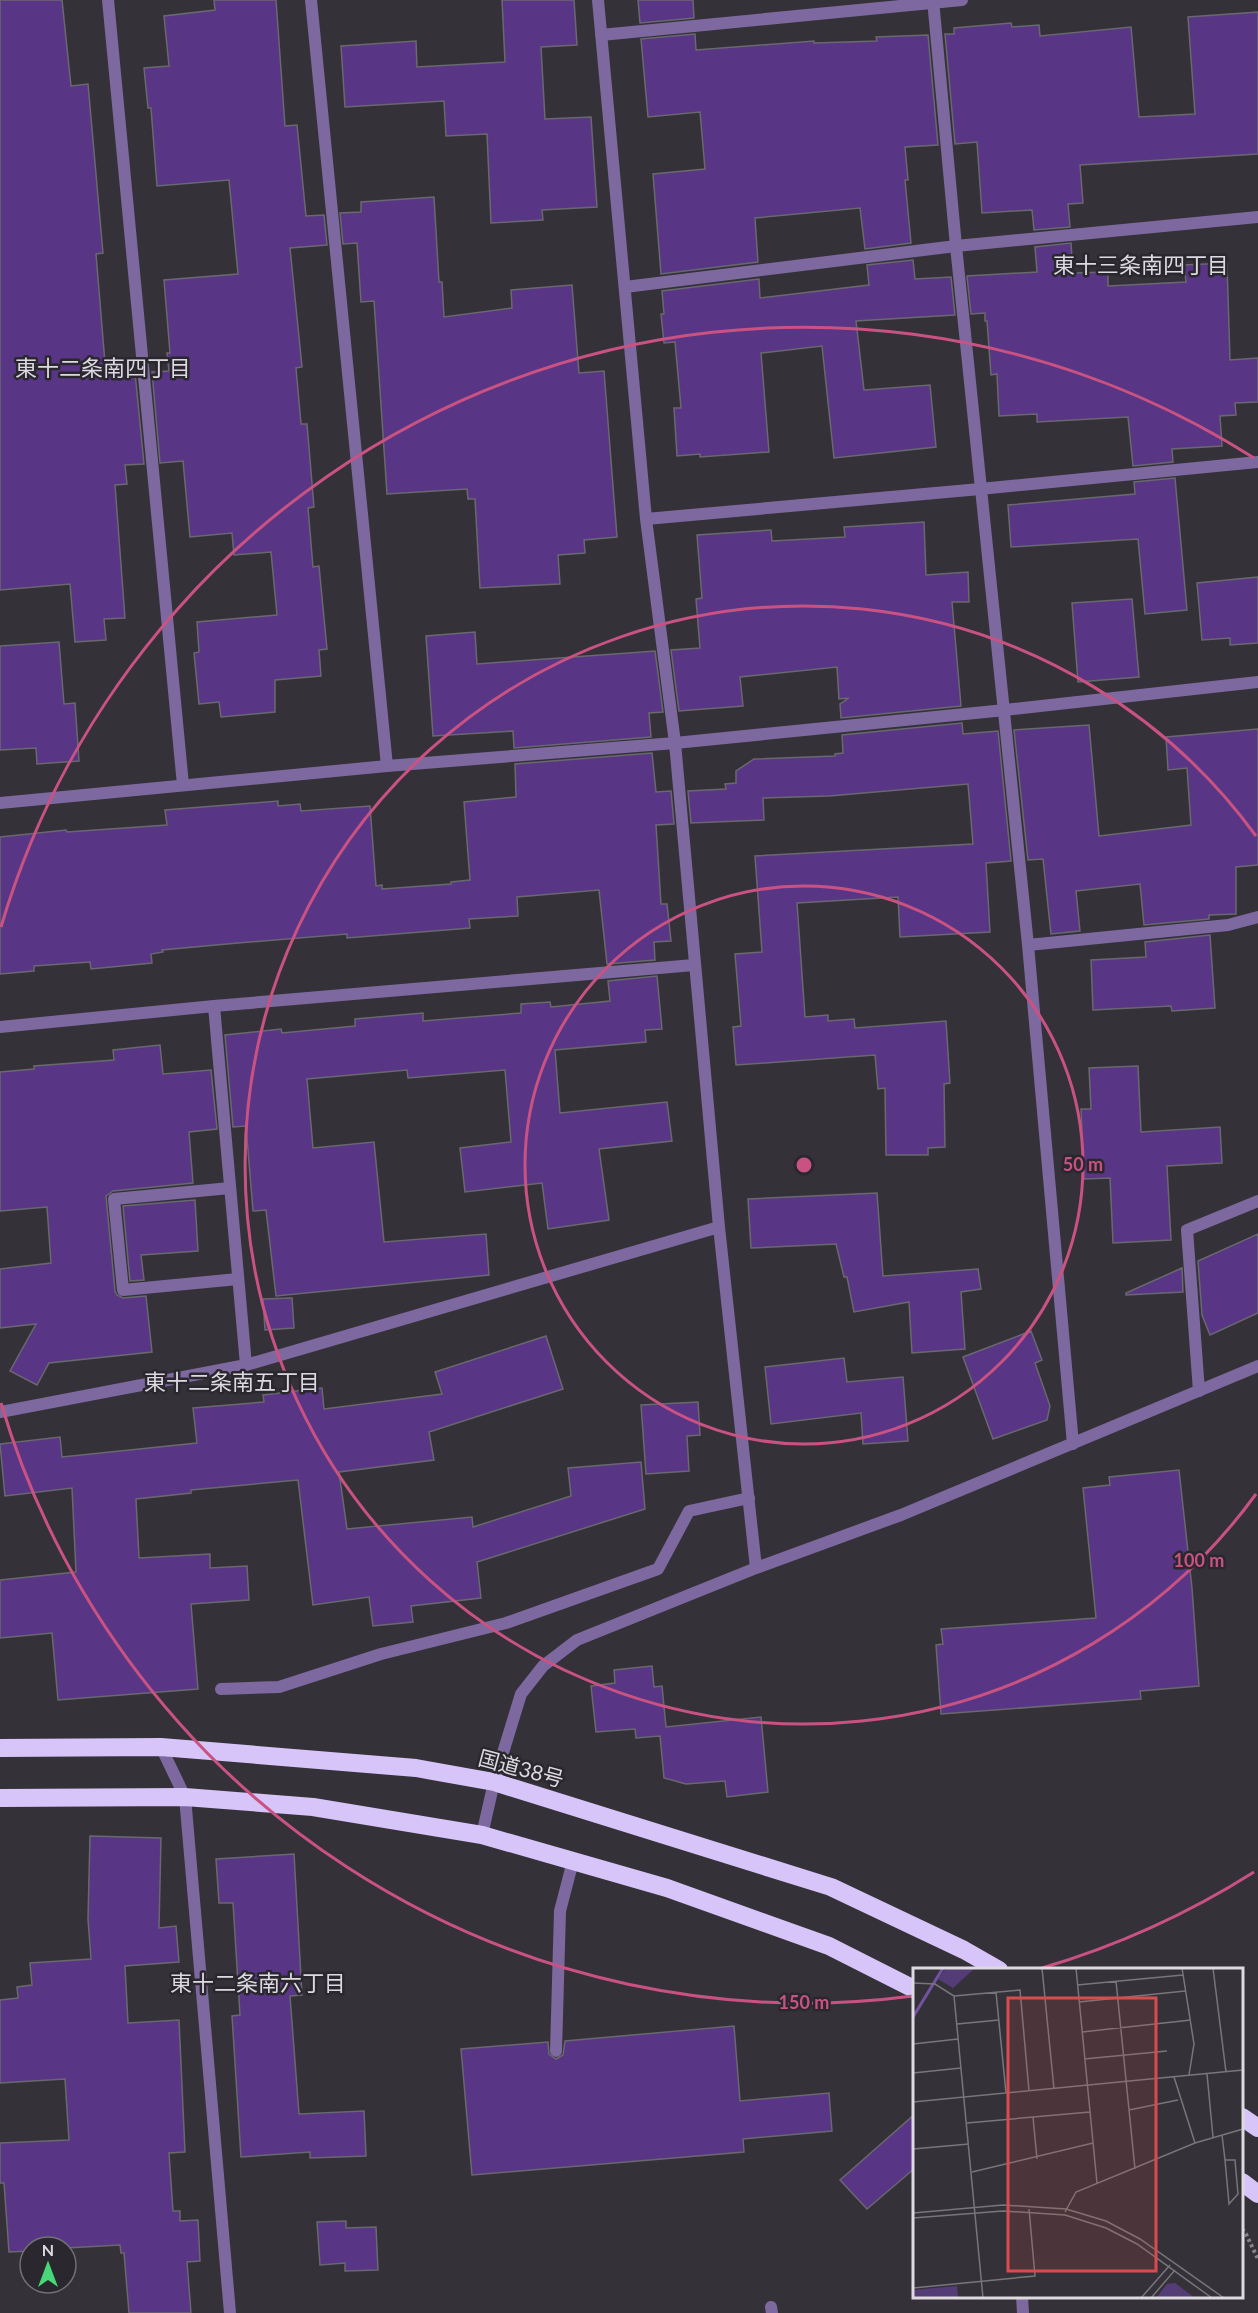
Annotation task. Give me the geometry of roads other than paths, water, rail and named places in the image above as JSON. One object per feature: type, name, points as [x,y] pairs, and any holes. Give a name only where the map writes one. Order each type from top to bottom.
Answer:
[{"type":"highway","name":"国道38号","points":[[0,1748],[161,1746],[416,1768],[494,1782],[831,1887],[964,1950],[996,1968]]},
{"type":"highway","points":[[0,1798],[185,1797],[313,1807],[482,1835],[667,1888],[829,1946],[913,1988]]},
{"type":"highway","points":[[1243,2118],[1258,2128]]},
{"type":"highway","points":[[1243,2183],[1258,2194]]},
{"type":"street","points":[[108,0],[183,785]]},
{"type":"street","points":[[311,0],[387,766]]},
{"type":"street","points":[[598,0],[645,519],[675,743],[719,1227],[756,1568]]},
{"type":"street","points":[[601,35],[962,0]]},
{"type":"street","points":[[933,2],[980,489],[1028,945],[1073,1444]]},
{"type":"street","points":[[625,286],[956,246],[1258,217]]},
{"type":"street","points":[[645,519],[1258,462]]},
{"type":"street","points":[[0,803],[387,766],[675,743],[1258,682]]},
{"type":"street","points":[[1028,945],[1228,925],[1258,917]]},
{"type":"street","points":[[0,1027],[214,1006],[694,965]]},
{"type":"street","points":[[214,1006],[246,1365]]},
{"type":"street","points":[[230,1188],[114,1199],[123,1290],[238,1279]]},
{"type":"street","points":[[1199,1391],[1187,1230],[1258,1201]]},
{"type":"street","points":[[0,1412],[246,1365],[719,1227]]},
{"type":"street","points":[[482,1835],[494,1782],[522,1694],[543,1666],[577,1640],[756,1568],[901,1515],[1258,1366]]},
{"type":"street","points":[[222,1689],[279,1687],[381,1654],[506,1623],[658,1569],[689,1511],[748,1498]]},
{"type":"street","points":[[161,1746],[185,1797],[230,2313]]},
{"type":"street","points":[[556,2051],[560,1911],[573,1861]]},
{"type":"street","points":[[1022,2298],[1023,2313]]},
{"type":"district","name":"東十三条南四丁目","points":[[1141,265]]},
{"type":"district","name":"東十二条南四丁目","points":[[103,368]]},
{"type":"district","name":"東十二条南五丁目","points":[[232,1382]]},
{"type":"district","name":"東十二条南六丁目","points":[[258,1983]]}]
